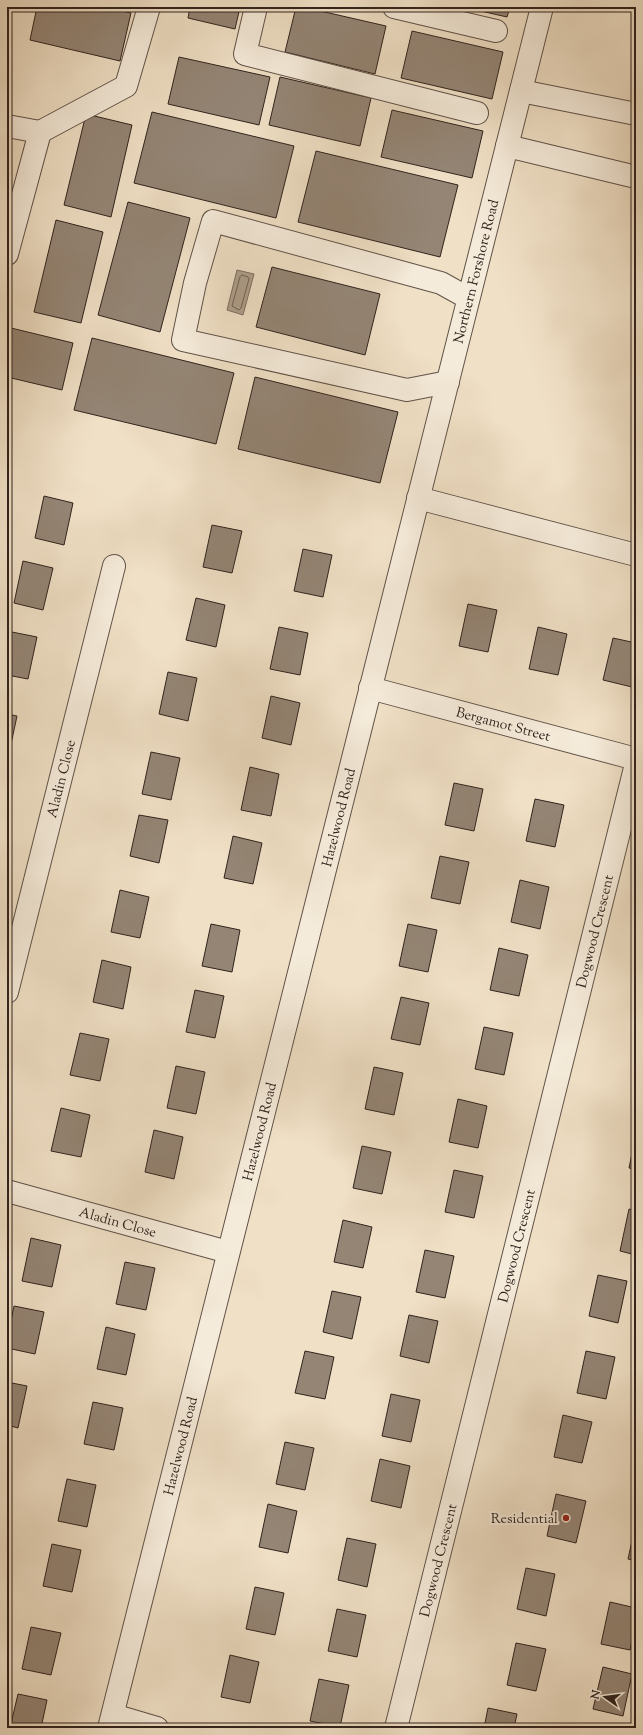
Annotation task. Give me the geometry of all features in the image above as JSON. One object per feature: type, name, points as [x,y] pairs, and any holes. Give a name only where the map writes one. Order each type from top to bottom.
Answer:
[{"type":"street","points":[[7,126],[40,132],[126,86],[149,7]]},
{"type":"street","points":[[256,7],[245,54],[477,113]]},
{"type":"street","points":[[394,7],[496,31]]},
{"type":"street","name":"Northern Forshore Road","points":[[408,536],[542,7]]},
{"type":"street","points":[[521,91],[636,114]]},
{"type":"street","points":[[7,254],[40,132]]},
{"type":"street","points":[[507,146],[636,177]]},
{"type":"street","points":[[448,382],[407,390],[183,340],[195,283],[213,221],[441,283],[468,298]]},
{"type":"street","points":[[418,498],[636,555]]},
{"type":"street","name":"Hazelwood Road","points":[[111,1722],[408,536]]},
{"type":"street","name":"Aladin Close","points":[[7,992],[114,566]]},
{"type":"street","name":"Bergamot Street","points":[[370,688],[636,759]]},
{"type":"street","name":"Dogwood Crescent","points":[[396,1728],[636,764]]},
{"type":"street","name":"Aladin Close","points":[[7,1191],[228,1252]]},
{"type":"street","points":[[111,1722],[157,1728]]},
{"type":"water","points":[[237,270],[254,274],[243,315],[227,310]]},
{"type":"building","points":[[37,7],[105,7],[131,13],[120,61],[30,40]]},
{"type":"building","points":[[190,7],[240,7],[235,29],[188,18]]},
{"type":"building","points":[[296,7],[303,7],[386,26],[375,74],[285,52]]},
{"type":"building","points":[[463,7],[510,7],[507,17]]},
{"type":"building","points":[[412,31],[503,52],[492,99],[401,78]]},
{"type":"building","points":[[179,57],[270,77],[259,125],[168,104]]},
{"type":"building","points":[[280,77],[371,98],[360,146],[269,125]]},
{"type":"building","points":[[392,110],[483,131],[472,178],[381,157]]},
{"type":"building","points":[[152,112],[294,146],[276,218],[134,183]]},
{"type":"building","points":[[86,114],[132,125],[111,217],[64,205]]},
{"type":"building","points":[[316,151],[458,185],[440,257],[298,222]]},
{"type":"building","points":[[128,202],[190,218],[160,332],[98,315]]},
{"type":"building","points":[[56,220],[103,232],[81,323],[34,312]]},
{"type":"building","points":[[272,267],[380,294],[365,355],[256,327]]},
{"type":"building","points":[[7,327],[73,343],[62,390],[7,377]]},
{"type":"building","points":[[92,338],[234,373],[216,444],[74,410]]},
{"type":"building","points":[[255,377],[398,412],[380,483],[238,449]]},
{"type":"building","points":[[44,496],[73,503],[64,545],[35,538]]},
{"type":"building","points":[[212,525],[242,531],[232,573],[203,567]]},
{"type":"building","points":[[303,549],[332,555],[323,597],[294,591]]},
{"type":"building","points":[[23,561],[53,568],[43,610],[14,603]]},
{"type":"building","points":[[196,598],[225,605],[216,647],[186,640]]},
{"type":"building","points":[[468,604],[497,610],[488,652],[459,646]]},
{"type":"building","points":[[279,627],[308,633],[300,675],[270,669]]},
{"type":"building","points":[[538,627],[567,634],[558,675],[529,669]]},
{"type":"building","points":[[7,631],[37,637],[28,679],[7,675]]},
{"type":"building","points":[[613,638],[636,643],[636,670],[632,687],[603,680]]},
{"type":"building","points":[[168,672],[197,678],[188,721],[159,714]]},
{"type":"building","points":[[271,696],[300,703],[291,745],[262,738]]},
{"type":"building","points":[[7,714],[17,716],[8,758],[7,758]]},
{"type":"building","points":[[151,752],[180,758],[171,800],[142,794]]},
{"type":"building","points":[[250,767],[279,774],[271,816],[241,810]]},
{"type":"building","points":[[454,783],[483,789],[474,831],[445,825]]},
{"type":"building","points":[[535,799],[564,805],[555,847],[526,841]]},
{"type":"building","points":[[139,815],[168,820],[159,863],[130,856]]},
{"type":"building","points":[[233,836],[262,843],[253,884],[224,878]]},
{"type":"building","points":[[440,856],[469,862],[460,904],[431,898]]},
{"type":"building","points":[[520,880],[549,887],[540,929],[511,922]]},
{"type":"building","points":[[120,890],[149,897],[140,938],[111,932]]},
{"type":"building","points":[[211,924],[240,930],[232,972],[202,966]]},
{"type":"building","points":[[408,924],[437,930],[428,972],[399,966]]},
{"type":"building","points":[[499,948],[528,955],[519,996],[490,990]]},
{"type":"building","points":[[102,960],[131,967],[123,1009],[93,1002]]},
{"type":"building","points":[[195,990],[224,996],[215,1038],[186,1032]]},
{"type":"building","points":[[401,997],[429,1003],[420,1045],[391,1039]]},
{"type":"building","points":[[484,1027],[513,1033],[504,1075],[475,1069]]},
{"type":"building","points":[[80,1033],[109,1039],[100,1081],[70,1075]]},
{"type":"building","points":[[176,1066],[205,1072],[196,1114],[167,1108]]},
{"type":"building","points":[[374,1067],[403,1073],[394,1115],[365,1109]]},
{"type":"building","points":[[458,1099],[487,1106],[478,1148],[449,1142]]},
{"type":"building","points":[[61,1108],[90,1115],[81,1157],[51,1151]]},
{"type":"building","points":[[154,1130],[183,1137],[174,1179],[145,1172]]},
{"type":"building","points":[[636,1134],[636,1169],[629,1168]]},
{"type":"building","points":[[362,1146],[391,1152],[382,1194],[353,1188]]},
{"type":"building","points":[[454,1170],[483,1176],[474,1218],[445,1212]]},
{"type":"building","points":[[629,1209],[636,1211],[636,1255],[620,1251]]},
{"type":"building","points":[[343,1220],[372,1227],[363,1268],[334,1262]]},
{"type":"building","points":[[31,1238],[61,1245],[52,1287],[22,1281]]},
{"type":"building","points":[[425,1250],[454,1256],[445,1298],[416,1292]]},
{"type":"building","points":[[125,1262],[155,1268],[146,1310],[116,1304]]},
{"type":"building","points":[[598,1275],[627,1281],[618,1323],[589,1316]]},
{"type":"building","points":[[332,1291],[361,1297],[352,1339],[323,1332]]},
{"type":"building","points":[[14,1306],[44,1312],[35,1354],[7,1348],[7,1340]]},
{"type":"building","points":[[409,1315],[438,1321],[429,1363],[400,1356]]},
{"type":"building","points":[[106,1327],[135,1334],[126,1375],[97,1369]]},
{"type":"building","points":[[305,1351],[334,1357],[325,1399],[295,1393]]},
{"type":"building","points":[[586,1351],[615,1357],[606,1399],[577,1393]]},
{"type":"building","points":[[7,1382],[27,1386],[18,1428],[7,1425]]},
{"type":"building","points":[[391,1394],[420,1400],[411,1442],[382,1436]]},
{"type":"building","points":[[93,1402],[123,1408],[114,1450],[84,1444]]},
{"type":"building","points":[[563,1415],[592,1422],[582,1463],[554,1457]]},
{"type":"building","points":[[285,1442],[314,1448],[305,1490],[276,1484]]},
{"type":"building","points":[[380,1459],[410,1466],[401,1508],[371,1501]]},
{"type":"building","points":[[67,1479],[96,1485],[87,1527],[58,1521]]},
{"type":"building","name":"Residential","points":[[556,1494],[586,1501],[576,1543],[547,1536]]},
{"type":"building","points":[[268,1504],[297,1511],[288,1553],[259,1547]]},
{"type":"building","points":[[636,1522],[636,1561],[628,1559]]},
{"type":"building","points":[[347,1538],[376,1544],[367,1587],[338,1580]]},
{"type":"building","points":[[52,1544],[81,1550],[72,1592],[43,1586]]},
{"type":"building","name":"Residential","points":[[526,1568],[555,1574],[546,1616],[517,1609]]},
{"type":"building","points":[[255,1587],[284,1593],[275,1635],[246,1629]]},
{"type":"building","points":[[610,1602],[636,1608],[636,1621],[630,1650],[601,1644]]},
{"type":"building","points":[[337,1609],[366,1615],[357,1657],[328,1651]]},
{"type":"building","points":[[31,1627],[61,1633],[51,1675],[22,1669]]},
{"type":"building","points":[[516,1643],[546,1649],[536,1691],[507,1685]]},
{"type":"building","points":[[230,1655],[259,1662],[250,1703],[221,1697]]},
{"type":"building","points":[[603,1667],[632,1674],[623,1716],[593,1709]]},
{"type":"building","points":[[319,1679],[349,1685],[340,1727],[310,1721]]},
{"type":"building","points":[[18,1694],[47,1700],[41,1728],[10,1728]]},
{"type":"building","points":[[488,1708],[517,1714],[514,1728],[484,1728]]},
{"type":"place","name":"Residential","points":[[566,1518]]}]
